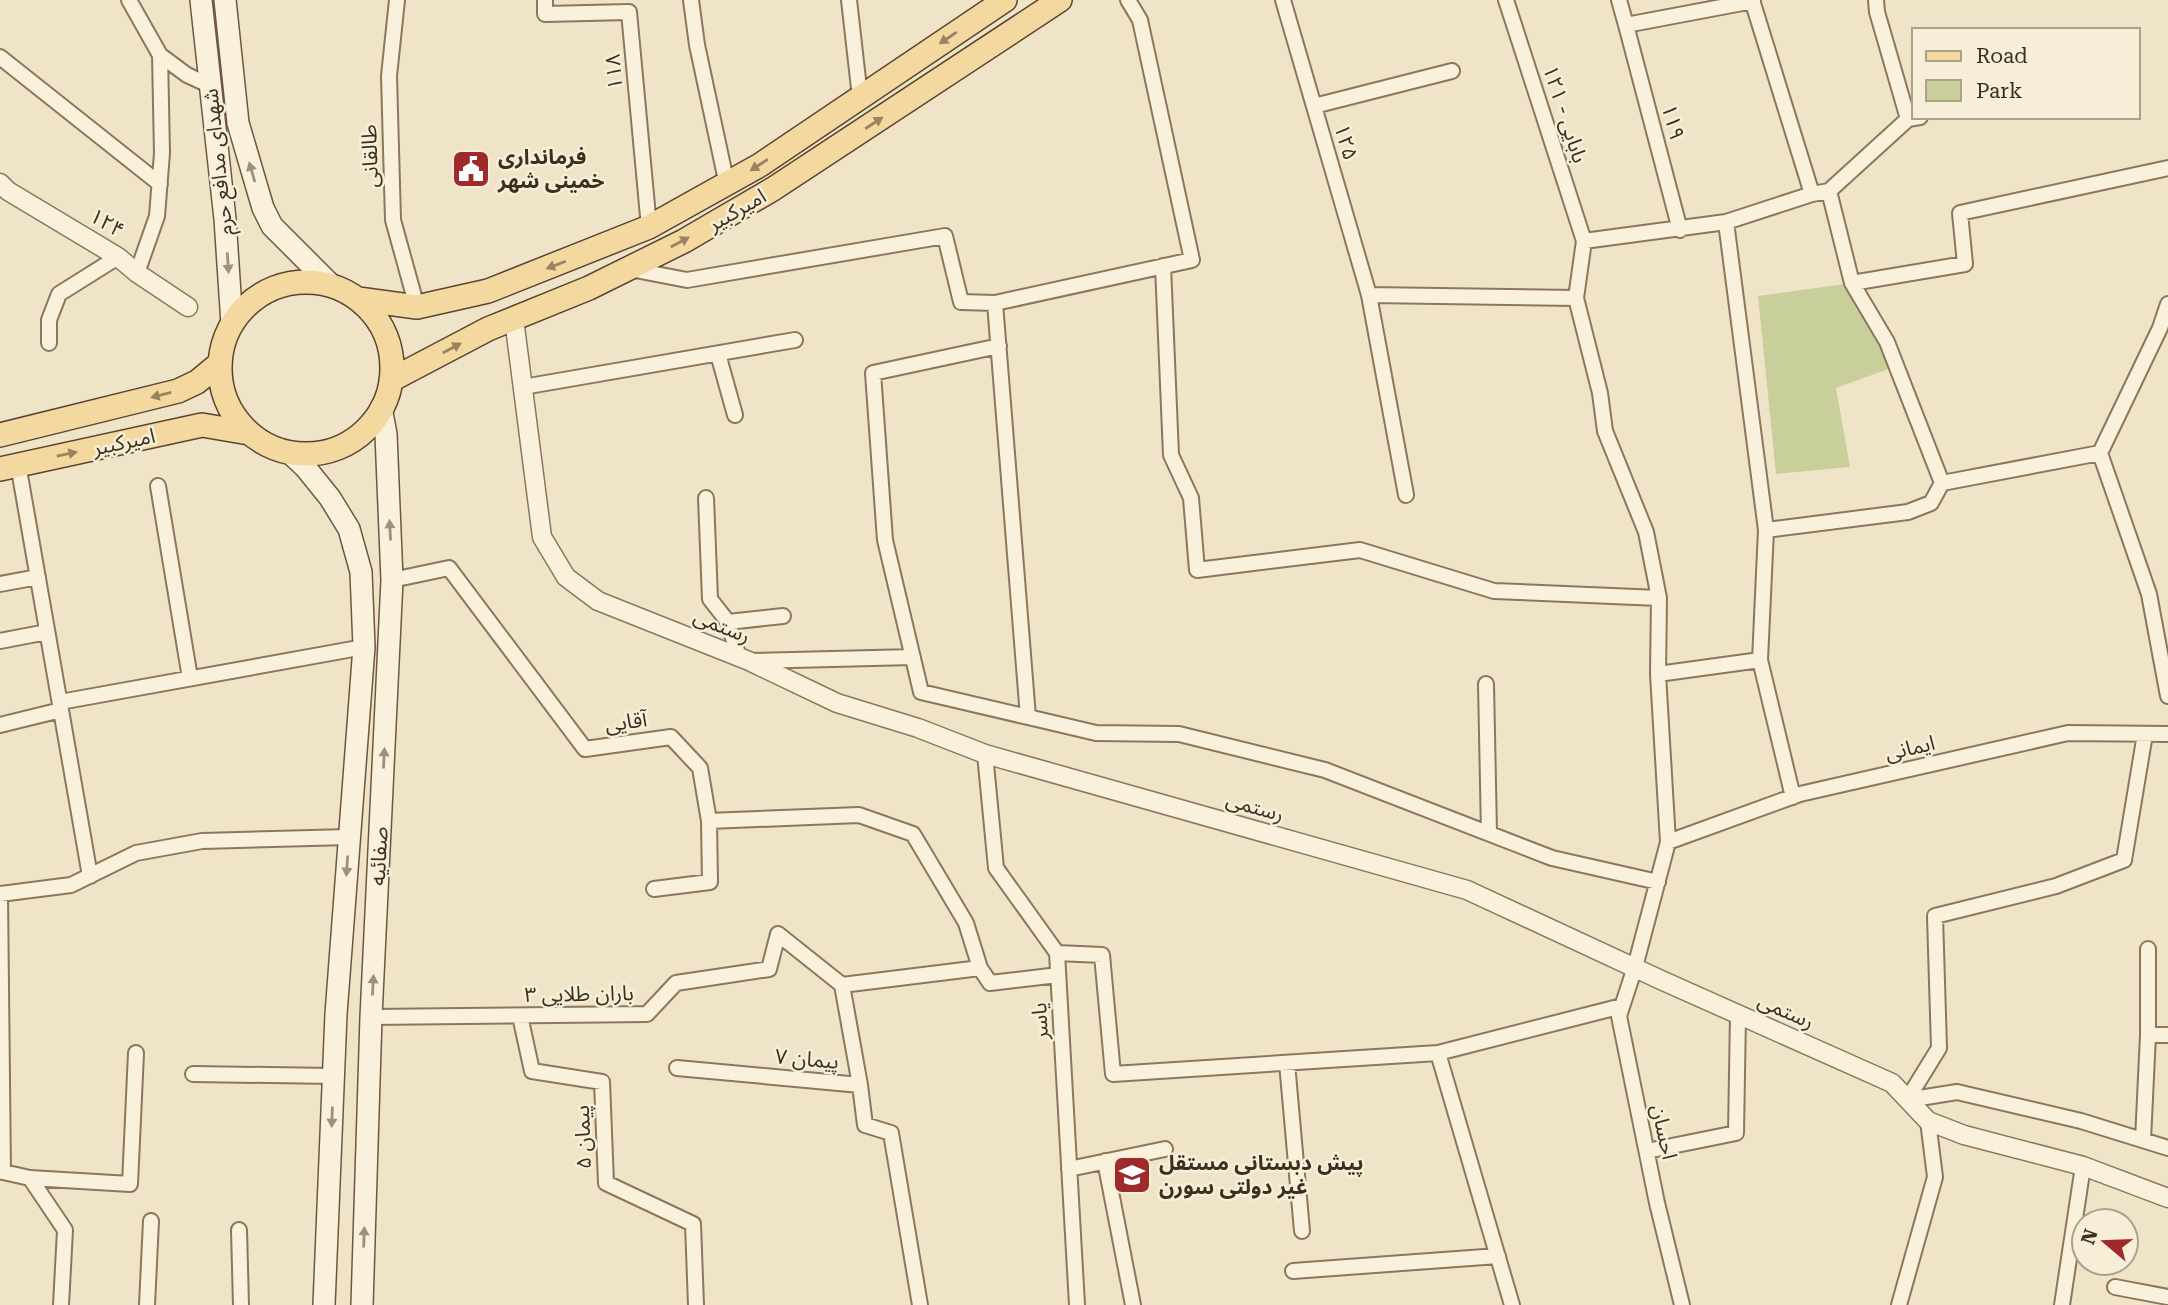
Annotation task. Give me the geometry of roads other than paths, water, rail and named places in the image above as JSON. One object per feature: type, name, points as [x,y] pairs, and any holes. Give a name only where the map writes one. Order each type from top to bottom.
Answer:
[{"type":"main road","name":"شهدای مدافع حرم","points":[[201,0],[225,219],[232,324]]},
{"type":"main road","name":"شهدای مدافع حرم","points":[[225,0],[238,123],[262,208],[272,226],[331,285]]},
{"type":"main road","name":"امیرکبیر","points":[[358,299],[418,307],[488,291],[649,226],[727,185],[1005,0]]},
{"type":"main road","name":"امیرکبیر","points":[[391,380],[488,329],[589,288],[684,241],[773,189],[1060,0]]},
{"type":"main road","points":[[884,81],[901,105]]},
{"type":"main road","points":[[215,127],[228,134],[238,123]]},
{"type":"main road","points":[[301,281],[331,285],[358,299],[379,321],[386,335],[393,365],[388,395],[373,422],[350,442],[321,453],[290,453],[275,449],[249,433],[234,415],[224,394],[220,363],[222,348],[232,324],[248,304],[272,289],[301,281]]},
{"type":"main road","name":"امیرکبیر","points":[[0,435],[178,391],[197,382],[220,363]]},
{"type":"main road","name":"صفائیه","points":[[362,1305],[371,1017],[392,580],[386,434],[380,408]]},
{"type":"main road","name":"امیرکبیر","points":[[9,467],[202,425],[249,433]]},
{"type":"main road","name":"صفائیه","points":[[290,453],[331,498],[349,529],[361,572],[364,647],[333,1076],[324,1305]]},
{"type":"street","points":[[129,0],[160,55],[187,75],[211,86]]},
{"type":"street","name":"طالقانی","points":[[397,0],[389,76],[393,220],[418,307]]},
{"type":"street","name":"۱۱۸","points":[[545,0],[545,14],[629,12],[649,226]]},
{"type":"street","points":[[691,0],[697,45],[727,185]]},
{"type":"street","points":[[849,0],[860,97]]},
{"type":"street","points":[[627,269],[687,281],[945,236],[961,302],[995,303],[1192,260],[1140,20],[1128,0]]},
{"type":"street","name":"۱۲۵","points":[[1283,0],[1369,295],[1406,495]]},
{"type":"street","name":"بابایی - ۱۲۱","points":[[1506,0],[1584,241]]},
{"type":"street","name":"۱۱۹","points":[[1619,0],[1680,230]]},
{"type":"street","points":[[1626,25],[1753,0],[1812,194]]},
{"type":"street","points":[[1876,0],[1912,112]]},
{"type":"street","points":[[137,273],[157,216],[162,153],[160,55]]},
{"type":"street","points":[[0,57],[160,184]]},
{"type":"street","points":[[1314,106],[1452,71]]},
{"type":"street","points":[[1369,295],[1576,298],[1584,241],[1726,222],[1829,191],[1913,119]]},
{"type":"street","points":[[1852,283],[1965,264],[1961,213],[2168,168]]},
{"type":"street","name":"۱۲۴","points":[[0,183],[118,257],[188,307]]},
{"type":"street","points":[[1829,191],[1852,283],[1887,342],[1942,483]]},
{"type":"street","points":[[1726,222],[1766,530],[1760,660],[1793,797]]},
{"type":"street","points":[[49,343],[49,320],[59,294],[118,257]]},
{"type":"street","points":[[1163,266],[1171,455],[1191,498],[1198,570],[1360,550],[1494,591],[1660,598]]},
{"type":"street","name":"احسان","points":[[1576,298],[1600,393],[1605,431],[1646,532],[1660,598],[1658,674],[1668,842],[1635,967],[1619,1016],[1682,1305]]},
{"type":"street","points":[[995,303],[1028,717]]},
{"type":"street","points":[[2168,304],[2164,328],[2100,453],[2149,594],[2168,696]]},
{"type":"street","name":"رستمی","points":[[514,318],[542,537],[566,577],[598,601],[744,659],[837,703],[918,728],[985,754],[1467,890],[1892,1083],[1927,1121],[1964,1135],[2083,1166],[2168,1198]]},
{"type":"street","points":[[523,387],[795,340]]},
{"type":"street","points":[[999,346],[873,373],[885,540],[921,692],[1096,733],[1179,734],[1325,770],[1552,858],[1658,882]]},
{"type":"street","points":[[718,354],[735,415]]},
{"type":"street","points":[[1942,483],[2100,453]]},
{"type":"street","points":[[9,467],[38,577],[90,876]]},
{"type":"street","points":[[1766,530],[1908,512],[1931,503],[1942,483]]},
{"type":"street","points":[[158,486],[190,678]]},
{"type":"street","points":[[706,498],[710,599],[728,622],[744,659],[913,657]]},
{"type":"street","name":"آقایی","points":[[392,580],[449,568],[585,749],[671,737],[700,768],[709,821]]},
{"type":"street","points":[[0,584],[38,577]]},
{"type":"street","points":[[728,622],[783,616]]},
{"type":"street","points":[[0,642],[47,632]]},
{"type":"street","points":[[0,725],[60,706],[190,678],[364,647]]},
{"type":"street","points":[[1658,674],[1760,660]]},
{"type":"street","points":[[1486,684],[1489,833]]},
{"type":"street","name":"ایمانی","points":[[1668,842],[1793,797],[2068,733],[2168,734]]},
{"type":"street","points":[[1908,1100],[1939,1048],[1935,916],[2056,886],[2124,860],[2145,734]]},
{"type":"street","points":[[985,754],[996,869],[1057,953],[1102,955],[1113,1074],[1438,1053],[1622,1006]]},
{"type":"street","points":[[654,889],[710,882],[709,821],[859,815],[913,834],[966,923],[980,968],[990,983],[1058,975]]},
{"type":"street","points":[[136,1054],[130,1184],[30,1178],[3,1172],[0,894],[71,885],[136,853],[202,841],[349,837]]},
{"type":"street","name":"باران طلایی ۳","points":[[371,1017],[646,1014],[676,983],[769,968],[778,934],[842,985]]},
{"type":"street","points":[[2143,1140],[2148,1035],[2148,949]]},
{"type":"street","name":"یاسر","points":[[1057,953],[1077,1305]]},
{"type":"street","points":[[860,1085],[842,985],[980,968]]},
{"type":"street","points":[[1647,1151],[1736,1133],[1738,1014]]},
{"type":"street","name":"پیمان ۵","points":[[520,1016],[532,1071],[602,1082],[606,1183],[693,1224],[696,1305]]},
{"type":"street","points":[[2148,1035],[2168,1035]]},
{"type":"street","points":[[1438,1053],[1512,1305]]},
{"type":"street","points":[[1287,1063],[1302,1231]]},
{"type":"street","name":"پیمان ۷","points":[[677,1068],[860,1085],[865,1125],[891,1133],[920,1305]]},
{"type":"street","points":[[193,1074],[333,1076]]},
{"type":"street","points":[[1908,1100],[1956,1092],[2081,1121],[2168,1148]]},
{"type":"street","points":[[1899,1305],[1934,1177],[1927,1121]]},
{"type":"street","points":[[1069,1168],[1165,1149]]},
{"type":"street","points":[[1105,1161],[1133,1305]]},
{"type":"street","points":[[2062,1305],[2083,1166]]},
{"type":"street","points":[[30,1178],[65,1230],[61,1305]]},
{"type":"street","points":[[147,1305],[151,1221]]},
{"type":"street","points":[[239,1230],[241,1305]]},
{"type":"street","points":[[1293,1271],[1498,1256]]},
{"type":"street","points":[[2115,1287],[2168,1297]]},
{"type":"place","name":"فرمانداری خمینی شهر","points":[[471,169]]},
{"type":"place","name":"پیش دبستانی مستقل غیر دولتی سورن","points":[[1132,1175]]}]
